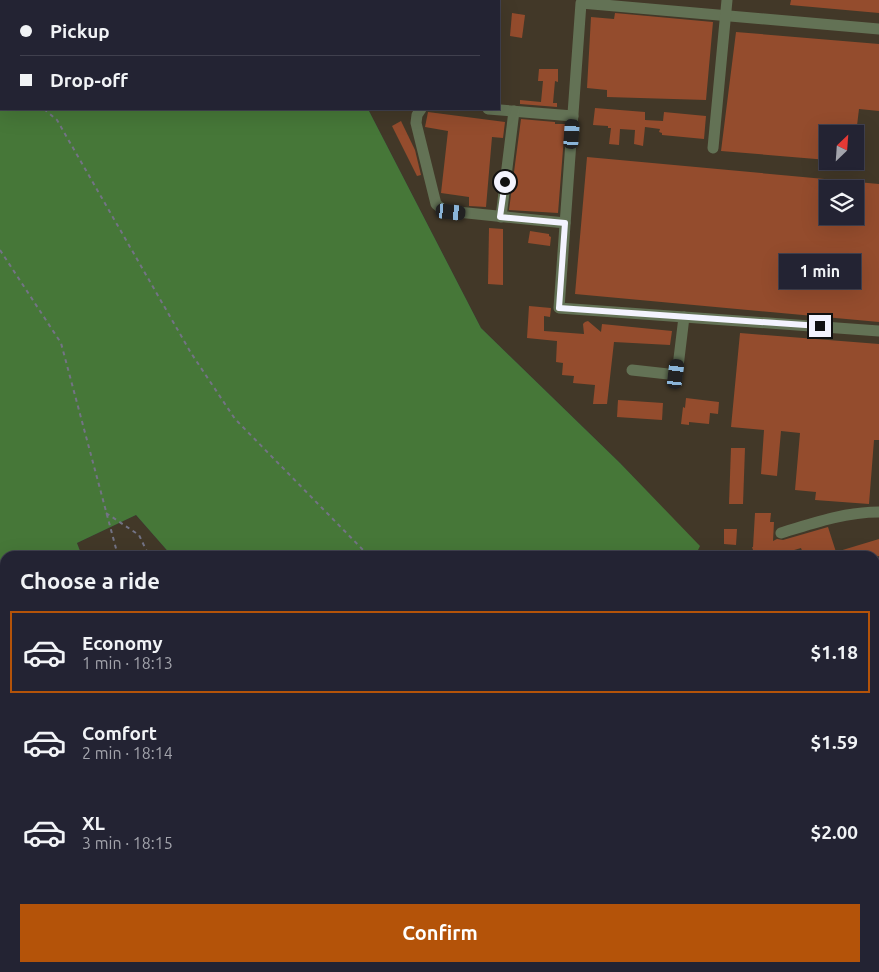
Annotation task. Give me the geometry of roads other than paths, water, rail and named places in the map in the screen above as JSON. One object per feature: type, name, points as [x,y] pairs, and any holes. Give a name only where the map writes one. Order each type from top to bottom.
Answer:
[{"type":"street","points":[[713,148],[727,0]]},
{"type":"street","points":[[879,29],[581,3],[559,308],[879,330]]},
{"type":"street","points":[[421,110],[417,115],[416,122],[436,204],[442,209],[448,212],[565,223]]},
{"type":"street","points":[[500,110],[573,116]]},
{"type":"street","points":[[500,217],[514,111]]},
{"type":"street","points":[[632,370],[676,374],[684,317]]},
{"type":"street","points":[[781,533],[849,515],[879,512]]}]
